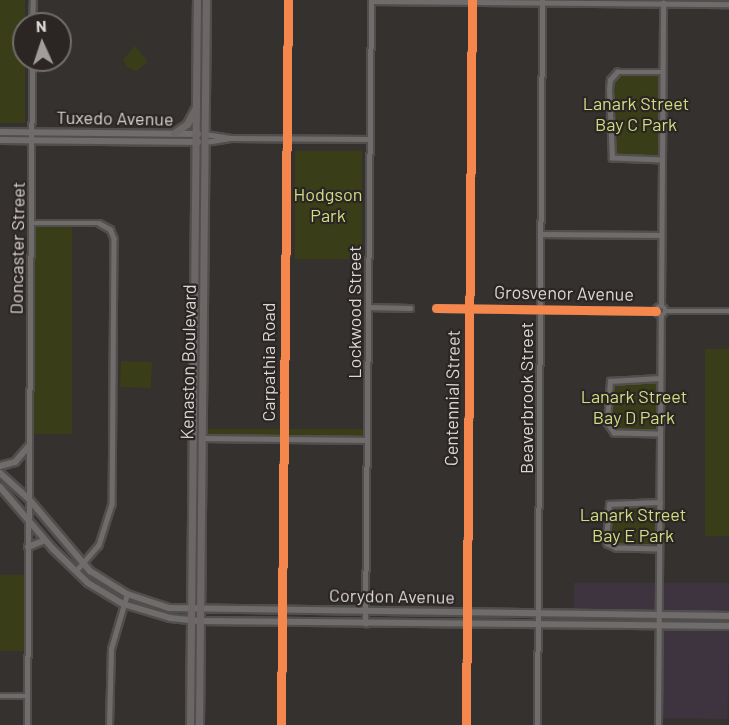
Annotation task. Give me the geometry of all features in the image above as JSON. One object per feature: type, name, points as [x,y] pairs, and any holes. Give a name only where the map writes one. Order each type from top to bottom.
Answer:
[{"type":"main road","name":"Kenaston Boulevard","points":[[197,0],[195,621],[199,725]]},
{"type":"main road","name":"Kenaston Boulevard","points":[[195,610],[202,438],[206,0]]},
{"type":"main road","points":[[174,134],[187,124],[196,107]]},
{"type":"main road","name":"Tuxedo Avenue","points":[[0,132],[196,134],[205,138]]},
{"type":"main road","name":"Tuxedo Avenue","points":[[0,140],[196,142],[205,138]]},
{"type":"main road","points":[[0,466],[15,462],[28,446]]},
{"type":"main road","name":"Corydon Avenue","points":[[0,473],[28,498],[83,565],[127,594],[169,608],[282,612],[729,616]]},
{"type":"main road","points":[[7,494],[15,485]]},
{"type":"main road","name":"Corydon Avenue","points":[[0,487],[45,540],[76,571],[123,604],[195,621],[729,626]]},
{"type":"main road","points":[[39,532],[49,526]]},
{"type":"main road","points":[[28,547],[45,540]]},
{"type":"main road","name":"Kenaston Boulevard","points":[[190,725],[195,621]]},
{"type":"street","name":"Carpathia Road","points":[[281,725],[288,0]]},
{"type":"street","points":[[371,1],[729,4]]},
{"type":"street","name":"Lockwood Street","points":[[366,624],[371,1]]},
{"type":"street","name":"Centennial Street","points":[[466,725],[472,1]]},
{"type":"street","name":"Beaverbrook Street","points":[[537,725],[542,1]]},
{"type":"street","points":[[661,316],[656,311],[661,306],[663,2]]},
{"type":"street","name":"Doncaster Street","points":[[27,725],[32,72]]},
{"type":"street","points":[[662,160],[612,158],[609,101],[610,80],[617,72],[663,72]]},
{"type":"street","name":"Tuxedo Avenue","points":[[205,138],[369,139]]},
{"type":"street","points":[[31,223],[99,224],[110,229],[114,238],[112,504],[106,531],[83,565],[76,571]]},
{"type":"street","points":[[540,234],[661,236]]},
{"type":"street","points":[[661,306],[666,311],[729,311]]},
{"type":"street","points":[[368,307],[410,308]]},
{"type":"street","name":"Grosvenor Avenue","points":[[436,308],[656,311]]},
{"type":"street","points":[[658,725],[661,316],[666,311]]},
{"type":"street","points":[[660,378],[610,381],[607,423],[614,433],[660,434]]},
{"type":"street","points":[[202,438],[367,440]]},
{"type":"street","points":[[659,549],[616,548],[608,544],[606,539],[609,504],[660,502]]},
{"type":"street","points":[[110,725],[111,649],[127,594]]},
{"type":"street","points":[[0,696],[27,696]]},
{"type":"shaded area","points":[[574,583],[729,583],[729,612],[574,612]]},
{"type":"shaded area","points":[[664,629],[729,630],[727,719],[662,718]]},
{"type":"green space","points":[[0,0],[25,0],[25,12],[12,12],[12,72],[25,72],[25,123],[0,123]]},
{"type":"green space","points":[[135,46],[148,62],[136,71],[127,67],[123,59]]},
{"type":"green space","name":"Lanark Street Bay C Park","points":[[659,74],[660,156],[618,156],[613,149],[613,80],[618,75]]},
{"type":"green space","name":"Hodgson Park","points":[[295,151],[362,151],[362,259],[295,259]]},
{"type":"green space","points":[[33,225],[72,225],[72,434],[33,434]]},
{"type":"green space","points":[[705,349],[729,349],[729,536],[705,536]]},
{"type":"green space","points":[[121,361],[152,362],[151,388],[120,387]]},
{"type":"green space","name":"Lanark Street Bay D Park","points":[[610,378],[660,378],[660,434],[610,434]]},
{"type":"green space","points":[[202,429],[367,429],[367,438],[202,438]]},
{"type":"green space","name":"Lanark Street Bay E Park","points":[[614,501],[660,502],[659,549],[610,547],[606,539],[609,504]]},
{"type":"green space","points":[[0,575],[28,575],[28,651],[0,651]]},
{"type":"cycle path","points":[[281,725],[288,0]]},
{"type":"cycle path","points":[[466,725],[472,0]]},
{"type":"cycle path","points":[[436,308],[656,311]]}]
